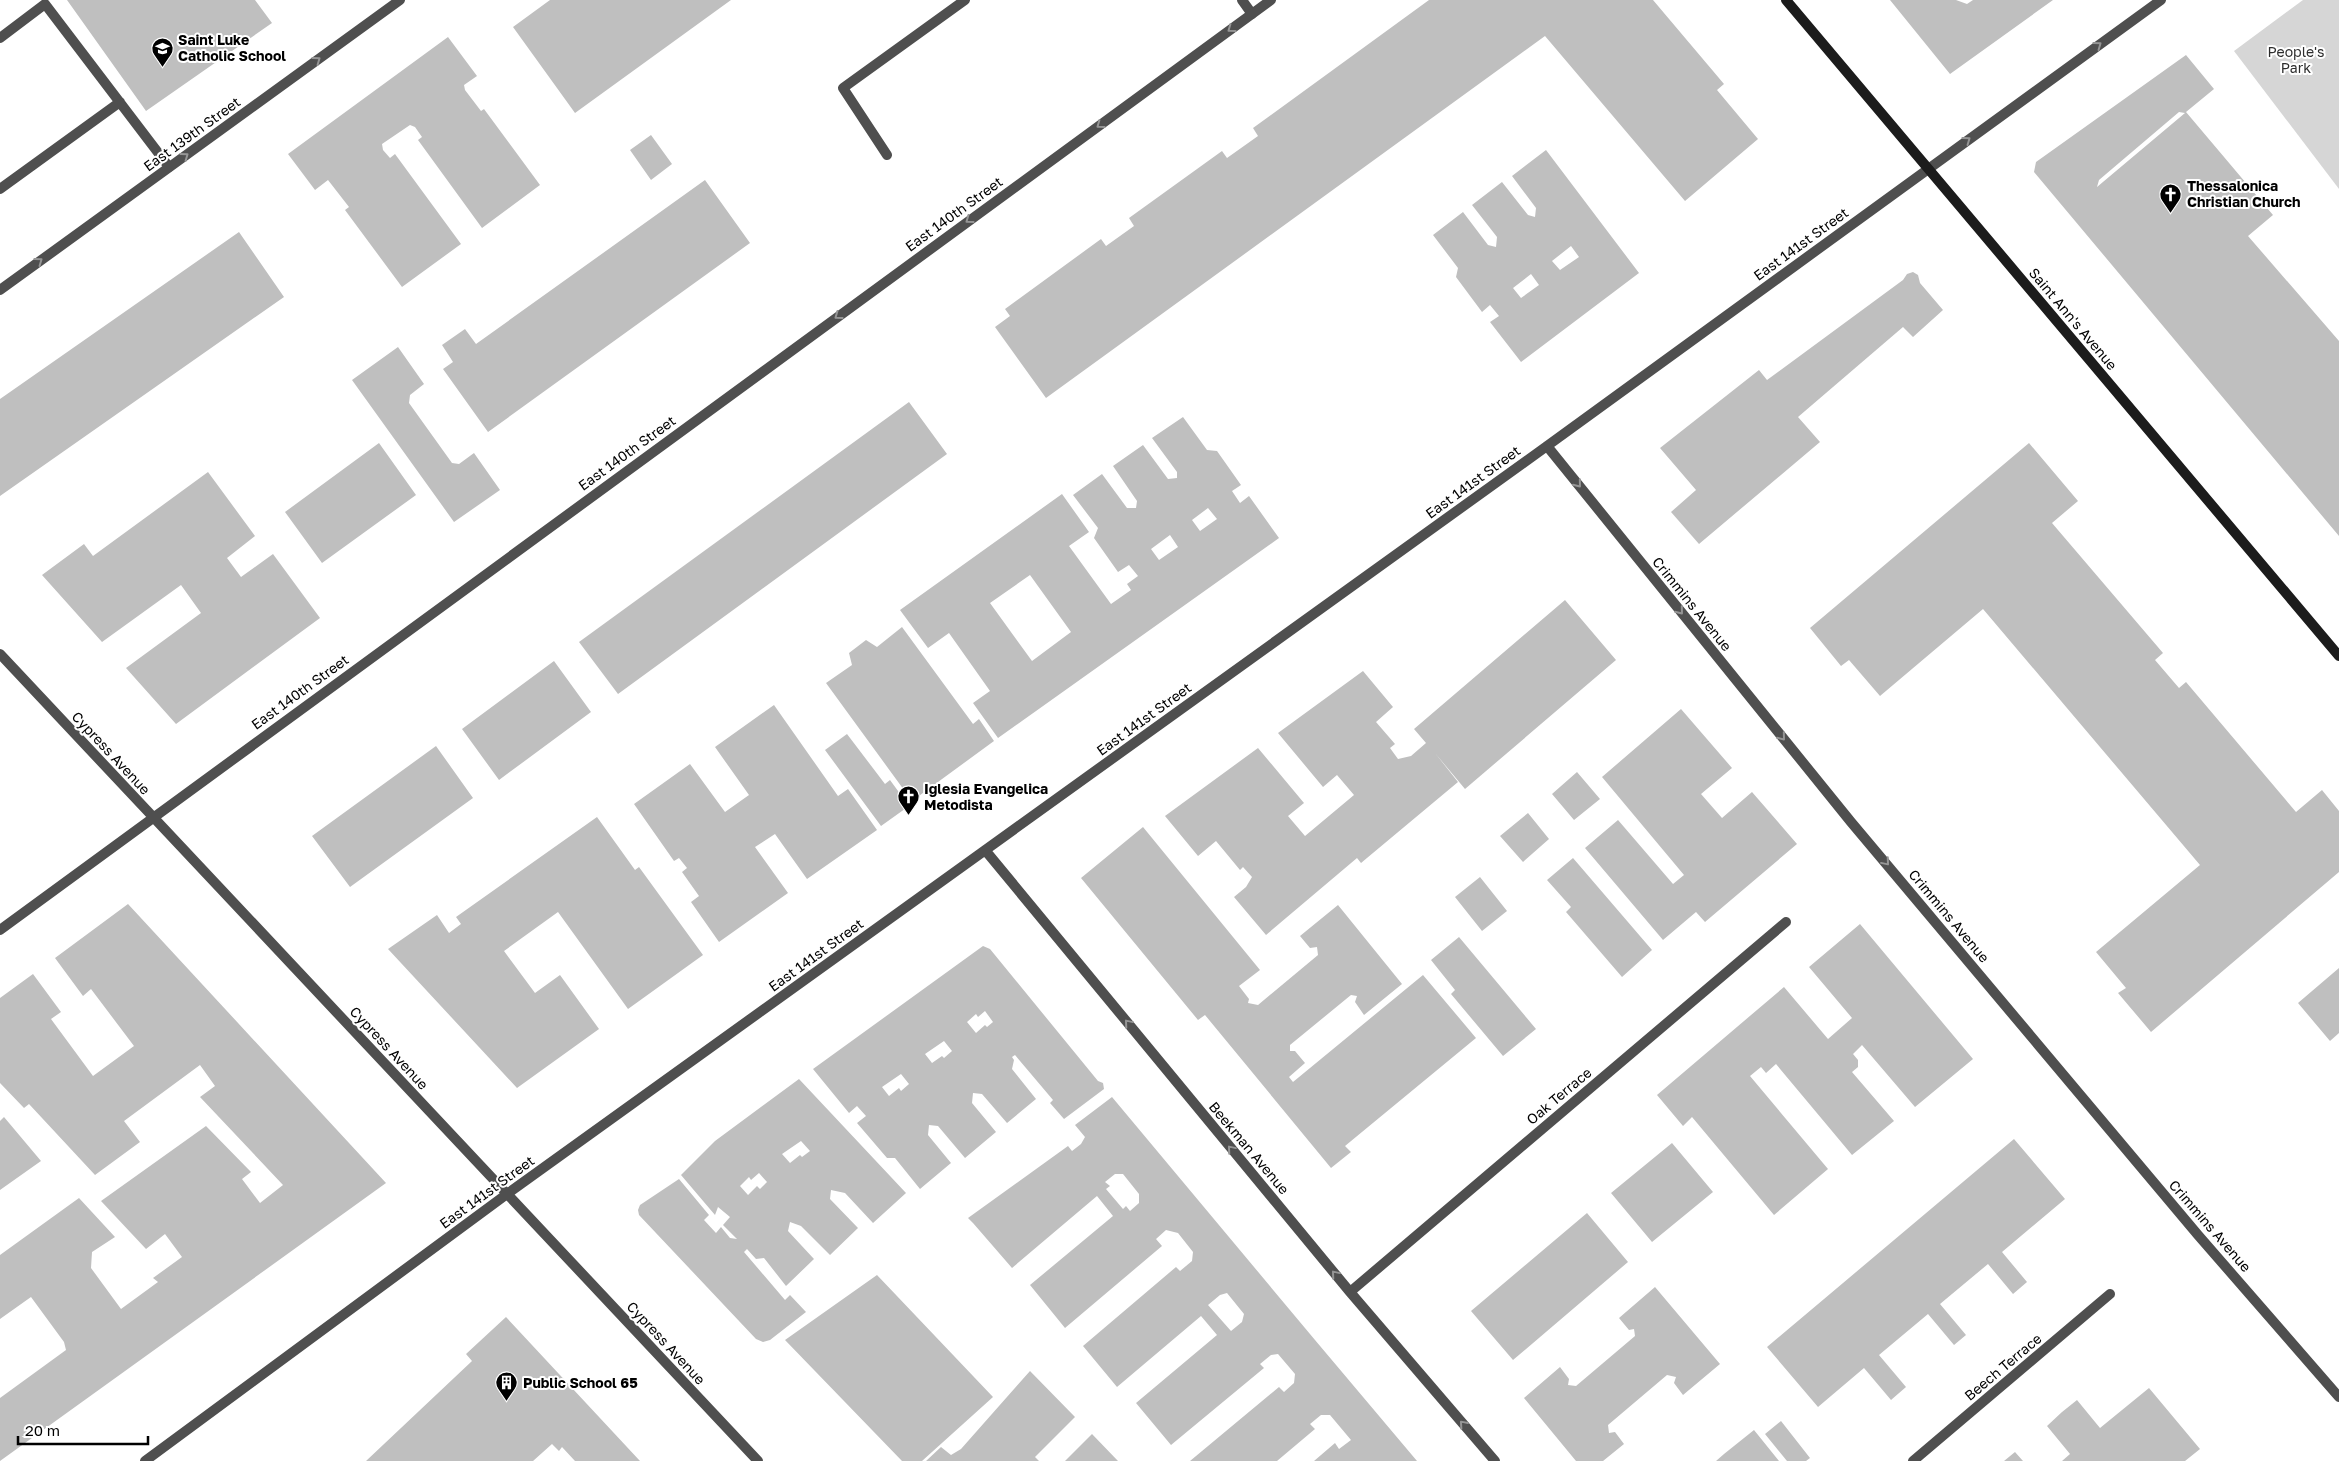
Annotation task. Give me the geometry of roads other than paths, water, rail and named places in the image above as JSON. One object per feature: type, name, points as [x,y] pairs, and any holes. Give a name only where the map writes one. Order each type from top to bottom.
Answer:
[{"type":"street","name":"East 139th Street","points":[[0,290],[400,0]]},
{"type":"street","points":[[887,155],[843,88],[965,0]]},
{"type":"street","points":[[1242,0],[1252,14]]},
{"type":"street","name":"East 140th Street","points":[[0,930],[1271,0]]},
{"type":"street","name":"Saint Ann's Avenue","points":[[1786,0],[2339,656]]},
{"type":"street","name":"East 141st Street","points":[[145,1461],[507,1194],[1547,446],[2160,0]]},
{"type":"street","points":[[0,38],[45,4],[169,167]]},
{"type":"street","points":[[0,190],[120,102]]},
{"type":"street","name":"Crimmins Avenue","points":[[1547,446],[1851,822],[2198,1235],[2339,1397]]},
{"type":"street","name":"Cypress Avenue","points":[[0,654],[758,1461]]},
{"type":"street","name":"Beekman Avenue","points":[[985,850],[1350,1292],[1495,1461]]},
{"type":"street","name":"Oak Terrace","points":[[1350,1292],[1786,922]]},
{"type":"street","name":"Beech Terrace","points":[[1913,1461],[2110,1294]]},
{"type":"place","name":"Saint Luke Catholic School","points":[[162,67]]},
{"type":"place","name":"Thessalonica Christian Church","points":[[2171,213]]},
{"type":"place","name":"Iglesia Evangelica Metodista","points":[[908,816]]},
{"type":"place","name":"Public School 65","points":[[507,1402]]},
{"type":"park label","name":"People's Park","points":[[2296,60]]}]
